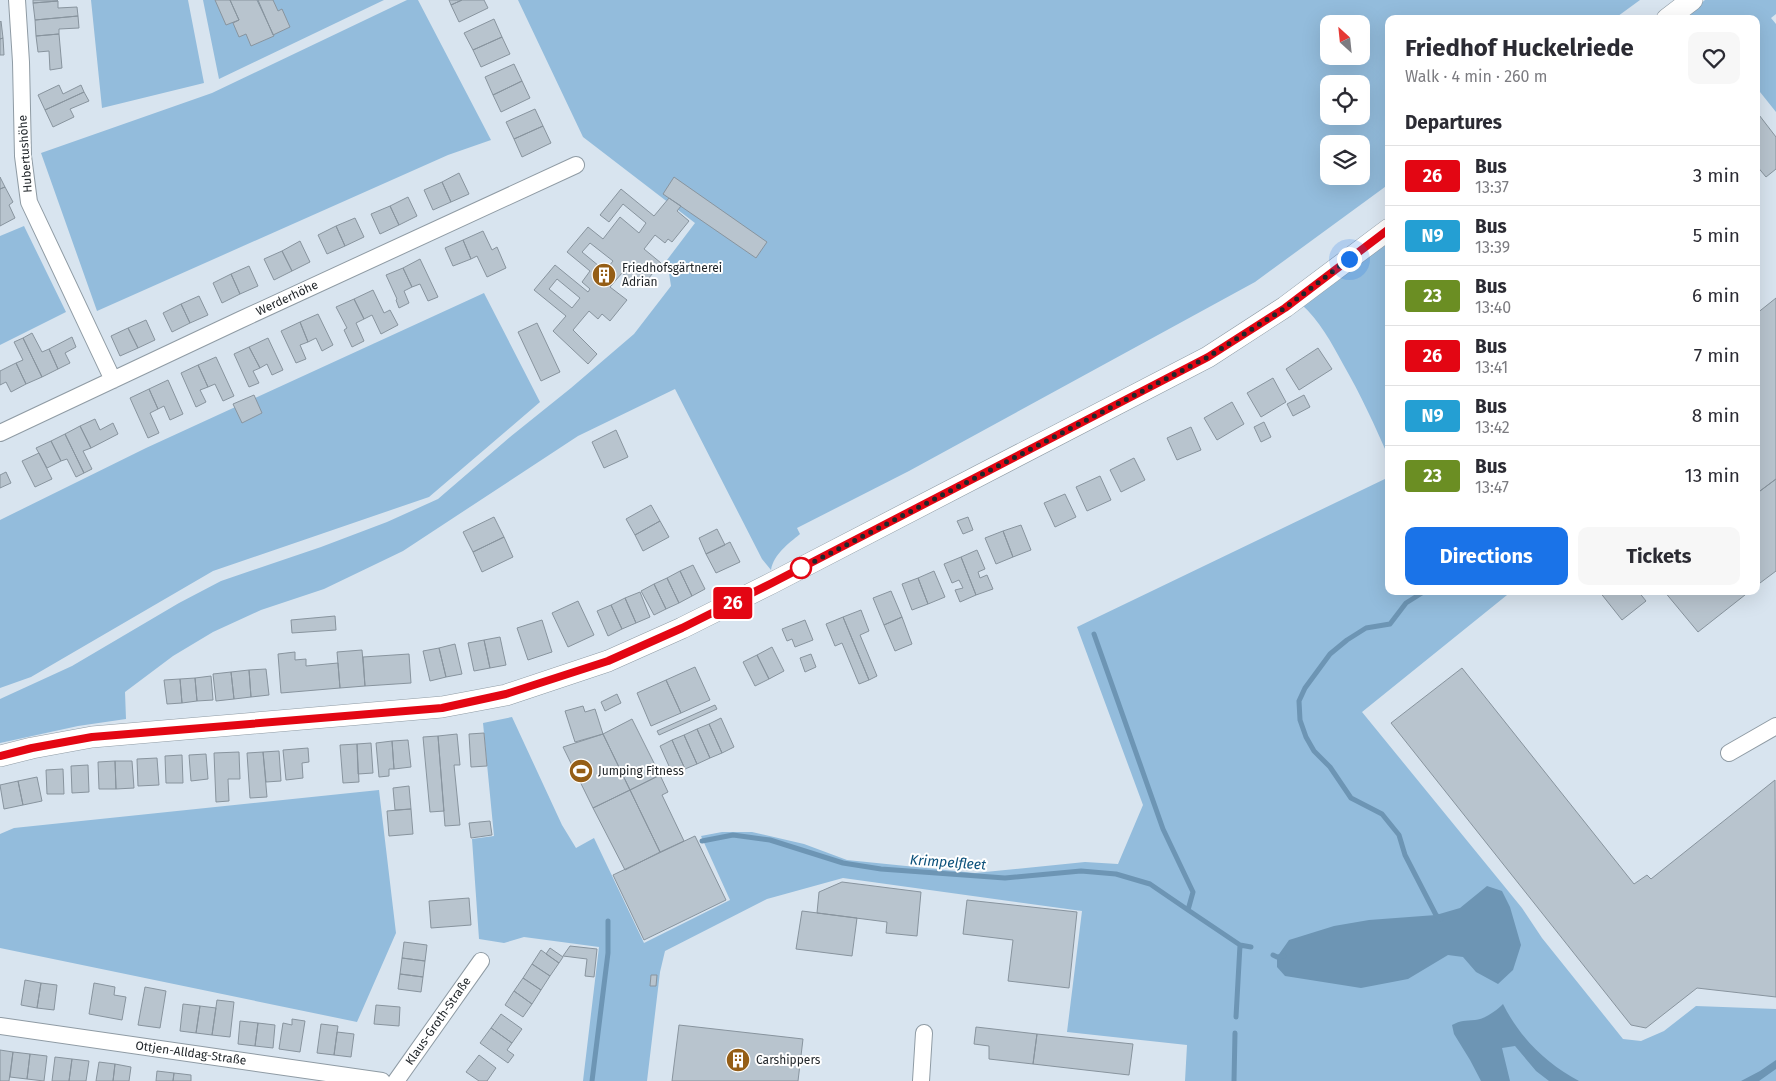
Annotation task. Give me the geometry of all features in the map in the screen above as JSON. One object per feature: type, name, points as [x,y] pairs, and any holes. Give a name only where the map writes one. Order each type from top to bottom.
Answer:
[{"type":"street","name":"Hubertushöhe","points":[[17,0],[21,62],[23,156],[29,202],[113,380]]},
{"type":"street","points":[[1672,15],[1692,0]]},
{"type":"street","name":"Werderhöhe","points":[[0,433],[576,165]]},
{"type":"street","points":[[0,756],[92,737],[442,708],[506,694],[608,661],[682,628],[772,583],[1208,357],[1285,308],[1385,232]]},
{"type":"street","points":[[1730,753],[1776,726]]},
{"type":"street","name":"Klaus-Groth-Straße","points":[[396,1081],[481,961]]},
{"type":"street","name":"Ottjen-Alldag-Straße","points":[[0,1026],[382,1081]]},
{"type":"street","points":[[921,1081],[924,1033]]},
{"type":"shaded area","points":[[91,0],[188,0],[204,83],[102,108]]},
{"type":"shaded area","points":[[203,0],[384,0],[219,79]]},
{"type":"shaded area","points":[[407,0],[418,0],[491,140],[448,155],[97,311],[41,153],[212,93]]},
{"type":"shaded area","points":[[518,0],[1640,0],[1619,15],[1385,15],[1385,187],[1255,282],[909,471],[797,528],[800,534],[778,554],[771,570],[762,559],[675,389],[578,436],[403,551],[324,589],[261,610],[213,632],[173,656],[125,692],[126,719],[78,726],[0,743],[0,699],[72,666],[179,603],[221,581],[321,547],[387,522],[438,499],[634,334],[671,286],[667,260],[695,223],[583,137]]},
{"type":"shaded area","points":[[1705,0],[1776,0],[1776,14],[1771,18],[1776,24],[1776,112],[1760,92],[1760,15],[1686,15]]},
{"type":"shaded area","points":[[24,226],[66,312],[0,345],[0,236]]},
{"type":"shaded area","points":[[1385,241],[1385,449],[1362,399],[1334,348],[1319,325],[1301,304]]},
{"type":"shaded area","points":[[484,293],[540,402],[429,497],[213,571],[31,677],[0,688],[0,520],[146,448]]},
{"type":"shaded area","points":[[1385,479],[1385,595],[1507,595],[1362,712],[1522,908],[1542,938],[1623,1039],[1641,1041],[1664,1031],[1696,1006],[1776,1009],[1776,1081],[1185,1081],[1187,1045],[1067,1032],[1082,911],[843,878],[767,899],[665,951],[660,972],[647,1081],[583,1081],[599,947],[524,937],[504,943],[479,939],[472,839],[494,836],[483,723],[512,717],[562,825],[576,848],[594,838],[644,943],[730,900],[701,836],[722,832],[752,832],[804,844],[847,860],[975,873],[1085,862],[1118,864],[1143,805],[1077,627]]},
{"type":"shaded area","points":[[379,790],[396,933],[357,1022],[0,948],[0,834],[14,828]]},
{"type":"shaded area","points":[[1487,886],[1502,891],[1510,907],[1521,945],[1513,970],[1498,984],[1476,972],[1463,957],[1448,955],[1408,979],[1361,988],[1285,976],[1277,967],[1277,957],[1289,940],[1334,926],[1369,920],[1436,915],[1460,908]]},
{"type":"shaded area","points":[[1503,1004],[1526,1039],[1545,1058],[1579,1081],[1549,1081],[1536,1071],[1515,1046],[1502,1048],[1510,1081],[1481,1081],[1454,1034],[1452,1025],[1461,1021],[1483,1018]]},
{"type":"shaded area","points":[[1776,1060],[1776,1069],[1759,1081],[1741,1081],[1760,1071]]},
{"type":"building","points":[[33,0],[57,0],[58,1],[33,3]]},
{"type":"building","points":[[215,0],[230,0],[239,20],[226,25]]},
{"type":"building","points":[[230,0],[257,0],[274,36],[251,46],[246,34],[239,37],[233,23],[239,20]]},
{"type":"building","points":[[258,0],[273,0],[278,11],[282,9],[290,27],[273,35]]},
{"type":"building","points":[[449,0],[462,0],[451,5]]},
{"type":"building","points":[[462,0],[484,0],[488,8],[459,22],[451,5]]},
{"type":"building","points":[[58,1],[58,8],[77,7],[78,16],[35,20],[33,3]]},
{"type":"building","points":[[78,16],[79,28],[59,29],[59,34],[36,36],[35,20]]},
{"type":"building","points":[[494,19],[502,37],[473,50],[464,33]]},
{"type":"building","points":[[0,22],[3,38],[0,39]]},
{"type":"building","points":[[59,34],[62,68],[50,70],[49,51],[38,52],[36,36]]},
{"type":"building","points":[[502,37],[510,54],[481,67],[473,50]]},
{"type":"building","points":[[3,38],[4,55],[0,55],[0,39]]},
{"type":"building","points":[[514,64],[522,81],[493,95],[485,77]]},
{"type":"building","points":[[522,81],[530,98],[501,112],[493,95]]},
{"type":"building","points":[[59,85],[63,94],[81,85],[84,92],[45,110],[38,95]]},
{"type":"building","points":[[84,92],[89,101],[70,109],[74,117],[53,127],[45,110]]},
{"type":"building","points":[[535,109],[543,126],[514,139],[506,122]]},
{"type":"building","points":[[1760,116],[1776,137],[1776,169],[1766,177],[1760,170]]},
{"type":"building","points":[[543,126],[551,143],[522,157],[514,139]]},
{"type":"building","points":[[459,173],[469,194],[451,202],[442,182]]},
{"type":"building","points":[[0,177],[5,187],[0,189]]},
{"type":"building","points":[[674,177],[767,242],[756,258],[663,194]]},
{"type":"building","points":[[442,182],[451,202],[433,210],[424,190]]},
{"type":"building","points":[[5,187],[13,202],[9,205],[15,218],[0,226],[0,189]]},
{"type":"building","name":"Friedhofsgärtnerei Adrian","points":[[621,189],[654,216],[669,198],[681,206],[677,211],[689,221],[672,242],[668,239],[665,243],[655,235],[644,249],[661,263],[644,284],[635,277],[632,281],[622,273],[610,287],[627,300],[610,321],[602,314],[598,319],[589,311],[573,330],[597,354],[588,364],[553,331],[566,316],[534,290],[555,265],[588,292],[590,289],[582,282],[590,271],[567,252],[588,227],[603,239],[620,217],[639,233],[646,223],[623,204],[609,222],[600,215]],"holes":[[[590,243],[613,261],[605,271],[582,252]],[[557,279],[580,298],[572,308],[549,289]]]},
{"type":"building","points":[[408,197],[417,216],[399,225],[390,206]]},
{"type":"building","points":[[390,206],[399,225],[380,234],[371,214]]},
{"type":"building","points":[[355,218],[364,237],[345,246],[336,226]]},
{"type":"building","points":[[336,226],[345,246],[327,254],[318,235]]},
{"type":"building","points":[[483,231],[492,250],[497,247],[506,268],[487,277],[477,256],[471,259],[463,240]]},
{"type":"building","points":[[463,240],[471,259],[453,266],[445,248]]},
{"type":"building","points":[[300,241],[310,262],[292,271],[282,251]]},
{"type":"building","points":[[282,251],[292,271],[274,280],[264,259]]},
{"type":"building","points":[[420,259],[438,297],[428,301],[420,284],[412,287],[403,268]]},
{"type":"building","points":[[249,266],[258,286],[240,294],[231,274]]},
{"type":"building","points":[[403,268],[412,287],[404,291],[409,303],[399,308],[386,275]]},
{"type":"building","points":[[231,274],[240,294],[222,303],[213,283]]},
{"type":"building","points":[[373,290],[384,313],[390,310],[398,325],[381,334],[372,315],[364,319],[354,299]]},
{"type":"building","points":[[199,296],[208,315],[190,323],[181,304]]},
{"type":"building","points":[[1776,298],[1776,479],[1760,491],[1760,311]]},
{"type":"building","points":[[354,299],[364,319],[356,323],[364,341],[352,347],[344,330],[347,328],[336,307]]},
{"type":"building","points":[[181,304],[190,323],[172,332],[163,313]]},
{"type":"building","points":[[318,314],[333,345],[322,351],[316,338],[308,342],[300,322]]},
{"type":"building","points":[[146,320],[155,340],[138,348],[128,328]]},
{"type":"building","points":[[300,322],[308,342],[300,345],[306,359],[296,363],[281,331]]},
{"type":"building","points":[[537,323],[560,372],[541,381],[518,332]]},
{"type":"building","points":[[128,328],[138,348],[120,356],[111,336]]},
{"type":"building","points":[[32,333],[42,352],[49,349],[58,369],[42,377],[23,338]]},
{"type":"building","points":[[72,337],[76,347],[65,353],[70,363],[58,369],[49,349]]},
{"type":"building","points":[[23,338],[42,377],[26,384],[16,363],[23,360],[14,342]]},
{"type":"building","points":[[268,338],[283,370],[272,375],[267,364],[260,368],[249,347]]},
{"type":"building","points":[[249,347],[260,368],[253,371],[259,383],[249,387],[234,354]]},
{"type":"building","points":[[1318,348],[1332,369],[1299,390],[1286,369]]},
{"type":"building","points":[[216,357],[234,396],[223,401],[215,384],[208,387],[198,365]]},
{"type":"building","points":[[16,363],[26,384],[11,392],[6,382],[0,385],[0,371]]},
{"type":"building","points":[[198,365],[208,387],[200,390],[206,402],[196,407],[181,373]]},
{"type":"building","points":[[1273,378],[1286,402],[1261,417],[1247,393]]},
{"type":"building","points":[[168,380],[183,414],[170,420],[164,406],[158,409],[149,389]]},
{"type":"building","points":[[149,389],[158,409],[150,413],[159,433],[148,438],[130,398]]},
{"type":"building","points":[[254,395],[262,413],[242,423],[233,404]]},
{"type":"building","points":[[1304,395],[1310,407],[1293,416],[1287,404]]},
{"type":"building","points":[[1232,402],[1244,424],[1217,440],[1204,418]]},
{"type":"building","points":[[95,419],[100,430],[113,423],[118,434],[91,448],[80,426]]},
{"type":"building","points":[[1264,422],[1271,437],[1261,442],[1254,427]]},
{"type":"building","points":[[80,426],[91,448],[83,451],[92,469],[84,473],[65,434]]},
{"type":"building","points":[[1191,427],[1201,450],[1177,460],[1167,438]]},
{"type":"building","points":[[616,430],[628,457],[604,468],[592,442]]},
{"type":"building","points":[[65,434],[84,473],[76,477],[67,459],[61,461],[51,441]]},
{"type":"building","points":[[51,441],[61,461],[47,468],[36,448]]},
{"type":"building","points":[[39,453],[52,479],[35,487],[22,461]]},
{"type":"building","points":[[1134,458],[1145,480],[1121,492],[1110,470]]},
{"type":"building","points":[[6,472],[11,483],[0,488],[0,475]]},
{"type":"building","points":[[1100,476],[1111,500],[1087,511],[1076,487]]},
{"type":"building","points":[[1776,479],[1776,571],[1760,583],[1760,491]]},
{"type":"building","points":[[1065,494],[1076,517],[1055,527],[1044,503]]},
{"type":"building","points":[[651,505],[660,521],[635,535],[626,519]]},
{"type":"building","points":[[494,517],[504,537],[473,552],[463,532]]},
{"type":"building","points":[[968,517],[973,530],[963,534],[957,521]]},
{"type":"building","points":[[660,521],[669,537],[643,551],[635,535]]},
{"type":"building","points":[[1021,525],[1031,550],[1013,557],[1003,531]]},
{"type":"building","points":[[717,529],[725,545],[706,554],[699,538]]},
{"type":"building","points":[[1003,531],[1013,557],[996,564],[985,538]]},
{"type":"building","points":[[504,537],[513,557],[482,572],[473,552]]},
{"type":"building","points":[[730,542],[740,562],[716,573],[706,554]]},
{"type":"building","points":[[977,550],[985,569],[978,572],[980,578],[987,575],[993,589],[976,595],[961,557]]},
{"type":"building","points":[[961,557],[976,595],[960,602],[955,590],[963,588],[959,580],[952,583],[944,564]]},
{"type":"building","points":[[693,565],[705,589],[692,596],[680,571]]},
{"type":"building","points":[[680,571],[692,596],[679,603],[667,578]]},
{"type":"building","points":[[934,571],[945,597],[928,604],[918,578]]},
{"type":"building","points":[[667,578],[679,603],[666,609],[654,584]]},
{"type":"building","points":[[918,578],[928,604],[912,610],[902,584]]},
{"type":"building","points":[[654,584],[666,609],[654,615],[641,591]]},
{"type":"building","points":[[891,591],[902,617],[884,625],[873,598]]},
{"type":"building","points":[[640,592],[650,617],[636,623],[625,598]]},
{"type":"building","points":[[1602,595],[1641,595],[1646,601],[1622,620]]},
{"type":"building","points":[[1667,595],[1745,595],[1698,632]]},
{"type":"building","points":[[625,598],[636,623],[622,629],[611,605]]},
{"type":"building","points":[[578,601],[594,635],[568,647],[552,613]]},
{"type":"building","points":[[611,605],[622,629],[608,636],[597,611]]},
{"type":"building","points":[[861,610],[869,631],[860,635],[877,676],[869,680],[843,617]]},
{"type":"building","points":[[335,616],[336,630],[292,633],[291,620]]},
{"type":"building","points":[[843,617],[869,680],[859,684],[842,643],[835,646],[826,624]]},
{"type":"building","points":[[902,617],[912,644],[895,651],[884,625]]},
{"type":"building","points":[[542,620],[552,652],[528,660],[517,628]]},
{"type":"building","points":[[805,620],[813,640],[795,647],[792,639],[787,641],[782,629]]},
{"type":"building","points":[[500,637],[506,665],[490,668],[484,640]]},
{"type":"building","points":[[484,640],[490,668],[474,671],[468,643]]},
{"type":"building","points":[[455,644],[462,674],[446,677],[439,648]]},
{"type":"building","points":[[772,647],[784,671],[769,679],[757,655]]},
{"type":"building","points":[[439,648],[446,677],[430,681],[423,651]]},
{"type":"building","points":[[362,650],[365,686],[340,688],[337,652]]},
{"type":"building","points":[[295,652],[295,660],[306,659],[306,666],[338,663],[340,688],[281,693],[278,654]]},
{"type":"building","points":[[409,654],[411,683],[365,686],[363,657]]},
{"type":"building","points":[[811,654],[816,667],[805,672],[800,658]]},
{"type":"building","points":[[757,655],[769,679],[755,686],[743,662]]},
{"type":"building","points":[[695,667],[710,700],[681,713],[666,680]]},
{"type":"building","points":[[1462,668],[1634,884],[1647,875],[1651,879],[1775,780],[1776,997],[1697,988],[1646,1028],[1631,1025],[1391,723]]},
{"type":"building","points":[[266,669],[269,695],[251,697],[249,670]]},
{"type":"building","points":[[249,670],[251,697],[234,699],[231,672]]},
{"type":"building","points":[[231,672],[234,699],[216,701],[213,674]]},
{"type":"building","points":[[211,676],[213,700],[197,701],[195,678]]},
{"type":"building","points":[[195,678],[197,701],[182,703],[180,679]]},
{"type":"building","points":[[180,679],[182,703],[167,704],[164,680]]},
{"type":"building","points":[[666,680],[681,713],[651,726],[637,693]]},
{"type":"building","points":[[617,694],[621,703],[605,711],[601,702]]},
{"type":"building","points":[[715,705],[717,709],[659,735],[657,731]]},
{"type":"building","points":[[583,706],[585,712],[595,709],[603,734],[575,742],[565,711]]},
{"type":"building","points":[[721,718],[734,747],[722,753],[709,724]]},
{"type":"building","points":[[632,719],[660,775],[630,790],[603,734]]},
{"type":"building","points":[[709,724],[722,753],[710,758],[697,729]]},
{"type":"building","points":[[697,729],[710,758],[697,764],[684,735]]},
{"type":"building","points":[[484,733],[487,766],[471,767],[469,734]]},
{"type":"building","points":[[457,734],[460,765],[454,765],[460,825],[445,826],[438,736]]},
{"type":"building","points":[[603,734],[630,790],[593,808],[563,747]]},
{"type":"building","points":[[684,735],[697,764],[685,769],[672,740]]},
{"type":"building","points":[[438,736],[444,811],[430,812],[423,737]]},
{"type":"building","points":[[408,740],[411,767],[394,769],[392,741]]},
{"type":"building","points":[[672,740],[685,769],[673,775],[660,746]]},
{"type":"building","points":[[392,741],[394,769],[389,769],[389,776],[379,777],[376,743]]},
{"type":"building","points":[[371,743],[373,773],[358,774],[357,744]]},
{"type":"building","points":[[357,744],[359,782],[343,783],[340,745]]},
{"type":"building","points":[[308,748],[309,762],[302,763],[303,778],[286,780],[283,750]]},
{"type":"building","points":[[279,751],[281,781],[266,782],[263,752]]},
{"type":"building","points":[[239,752],[240,779],[228,779],[229,801],[216,802],[214,753]]},
{"type":"building","points":[[263,752],[267,797],[250,798],[247,753]]},
{"type":"building","points":[[206,754],[208,779],[191,781],[189,755]]},
{"type":"building","points":[[182,755],[183,783],[166,783],[165,756]]},
{"type":"building","points":[[157,758],[159,785],[138,786],[137,759]]},
{"type":"building","points":[[115,761],[116,789],[99,789],[98,762]]},
{"type":"building","points":[[115,761],[132,761],[134,788],[116,789]]},
{"type":"building","points":[[88,765],[89,792],[72,793],[71,766]]},
{"type":"building","points":[[63,769],[64,794],[47,794],[46,770]]},
{"type":"building","points":[[660,775],[668,792],[662,795],[684,841],[660,852],[630,790]]},
{"type":"building","points":[[37,777],[42,801],[23,805],[18,781]]},
{"type":"building","points":[[18,781],[23,805],[4,809],[0,785]]},
{"type":"building","points":[[409,786],[411,809],[395,810],[393,788]]},
{"type":"building","points":[[630,790],[660,852],[625,870],[593,808]]},
{"type":"building","points":[[411,809],[413,834],[389,836],[387,811]]},
{"type":"building","points":[[490,821],[492,835],[471,838],[469,823]]},
{"type":"building","points":[[695,836],[726,900],[644,940],[613,875]]},
{"type":"building","points":[[842,882],[921,892],[917,936],[886,933],[887,922],[817,913],[819,892]]},
{"type":"building","points":[[469,898],[471,925],[431,928],[429,901]]},
{"type":"building","points":[[967,900],[1077,912],[1069,988],[1008,981],[1013,940],[963,934]]},
{"type":"building","points":[[802,911],[857,918],[852,956],[796,949]]},
{"type":"building","points":[[404,942],[427,945],[425,961],[402,958]]},
{"type":"building","points":[[570,946],[597,949],[594,977],[585,976],[587,959],[563,956]]},
{"type":"building","points":[[550,948],[563,957],[559,963],[546,954]]},
{"type":"building","points":[[541,950],[559,963],[550,976],[532,964]]},
{"type":"building","points":[[402,958],[425,961],[423,977],[400,974]]},
{"type":"building","points":[[532,964],[550,976],[541,990],[523,978]]},
{"type":"building","points":[[400,974],[423,977],[421,992],[398,989]]},
{"type":"building","points":[[651,975],[657,975],[656,986],[650,986]]},
{"type":"building","points":[[523,978],[541,990],[532,1004],[514,991]]},
{"type":"building","points":[[25,980],[41,983],[37,1008],[21,1005]]},
{"type":"building","points":[[41,983],[57,985],[54,1010],[37,1008]]},
{"type":"building","points":[[94,983],[115,987],[114,995],[126,997],[122,1020],[89,1014]]},
{"type":"building","points":[[145,987],[166,991],[160,1028],[138,1025]]},
{"type":"building","points":[[514,991],[532,1004],[523,1017],[505,1005]]},
{"type":"building","points":[[217,1000],[234,1002],[230,1037],[212,1035]]},
{"type":"building","points":[[183,1004],[200,1006],[196,1033],[180,1031]]},
{"type":"building","points":[[376,1005],[400,1007],[399,1026],[374,1024]]},
{"type":"building","points":[[200,1006],[216,1008],[212,1035],[196,1033]]},
{"type":"building","points":[[501,1014],[522,1029],[512,1043],[491,1028]]},
{"type":"building","points":[[292,1019],[305,1021],[300,1052],[279,1049],[283,1023],[292,1025]]},
{"type":"building","points":[[240,1021],[258,1023],[255,1046],[238,1044]]},
{"type":"building","points":[[258,1023],[275,1025],[273,1048],[255,1046]]},
{"type":"building","points":[[321,1024],[338,1026],[334,1055],[317,1053]]},
{"type":"building","name":"Carshippers","points":[[679,1025],[803,1039],[798,1081],[672,1081]]},
{"type":"building","points":[[976,1027],[1037,1034],[1033,1064],[989,1059],[989,1046],[974,1044]]},
{"type":"building","points":[[491,1028],[512,1043],[507,1050],[514,1055],[508,1063],[480,1043]]},
{"type":"building","points":[[337,1032],[354,1034],[351,1057],[334,1055]]},
{"type":"building","points":[[1037,1034],[1133,1044],[1129,1075],[1033,1064]]},
{"type":"building","points":[[0,1050],[13,1052],[9,1081],[0,1081]]},
{"type":"building","points":[[13,1052],[30,1054],[27,1079],[10,1077]]},
{"type":"building","points":[[30,1054],[47,1056],[44,1081],[27,1079]]},
{"type":"building","points":[[479,1055],[496,1068],[487,1081],[479,1081],[466,1072]]},
{"type":"building","points":[[55,1057],[72,1059],[69,1081],[52,1081]]},
{"type":"building","points":[[72,1059],[89,1061],[86,1081],[69,1081]]},
{"type":"building","points":[[99,1062],[115,1064],[113,1081],[96,1081]]},
{"type":"building","points":[[115,1064],[131,1067],[129,1081],[113,1081]]},
{"type":"building","points":[[157,1071],[174,1073],[173,1081],[156,1081]]},
{"type":"building","points":[[174,1073],[191,1075],[191,1081],[173,1081]]},
{"type":"waterway","points":[[1419,595],[1406,603],[1390,624],[1366,628],[1330,654],[1305,688],[1299,701],[1300,720],[1306,737],[1314,751],[1330,767],[1351,798],[1382,814],[1399,835],[1405,855],[1436,915],[1441,919]]},
{"type":"waterway","points":[[1094,634],[1163,829],[1193,892],[1188,910],[1240,945],[1251,947]]},
{"type":"waterway","name":"Krimpelfleet","points":[[702,841],[733,835],[770,840],[843,863],[881,869],[1005,878],[1081,871],[1116,874],[1150,884],[1188,910]]},
{"type":"waterway","name":"Krimpelfleet","points":[[592,1081],[608,953],[608,921]]},
{"type":"waterway","points":[[1236,1017],[1240,945]]},
{"type":"waterway","points":[[1273,955],[1277,957],[1284,956]]},
{"type":"waterway","points":[[1234,1081],[1235,1033]]},
{"type":"bus line","name":"26","points":[[0,756],[92,737],[442,708],[506,694],[608,661],[682,628],[772,583],[1208,357],[1285,308],[1385,232]]},
{"type":"place","name":"Friedhofsgärtnerei Adrian","points":[[604,275]]},
{"type":"place","name":"Jumping Fitness","points":[[581,771]]},
{"type":"place","name":"Carshippers","points":[[738,1060]]},
{"type":"route","points":[[801,568],[796,571],[1208,357],[1285,308],[1349,259]]}]
